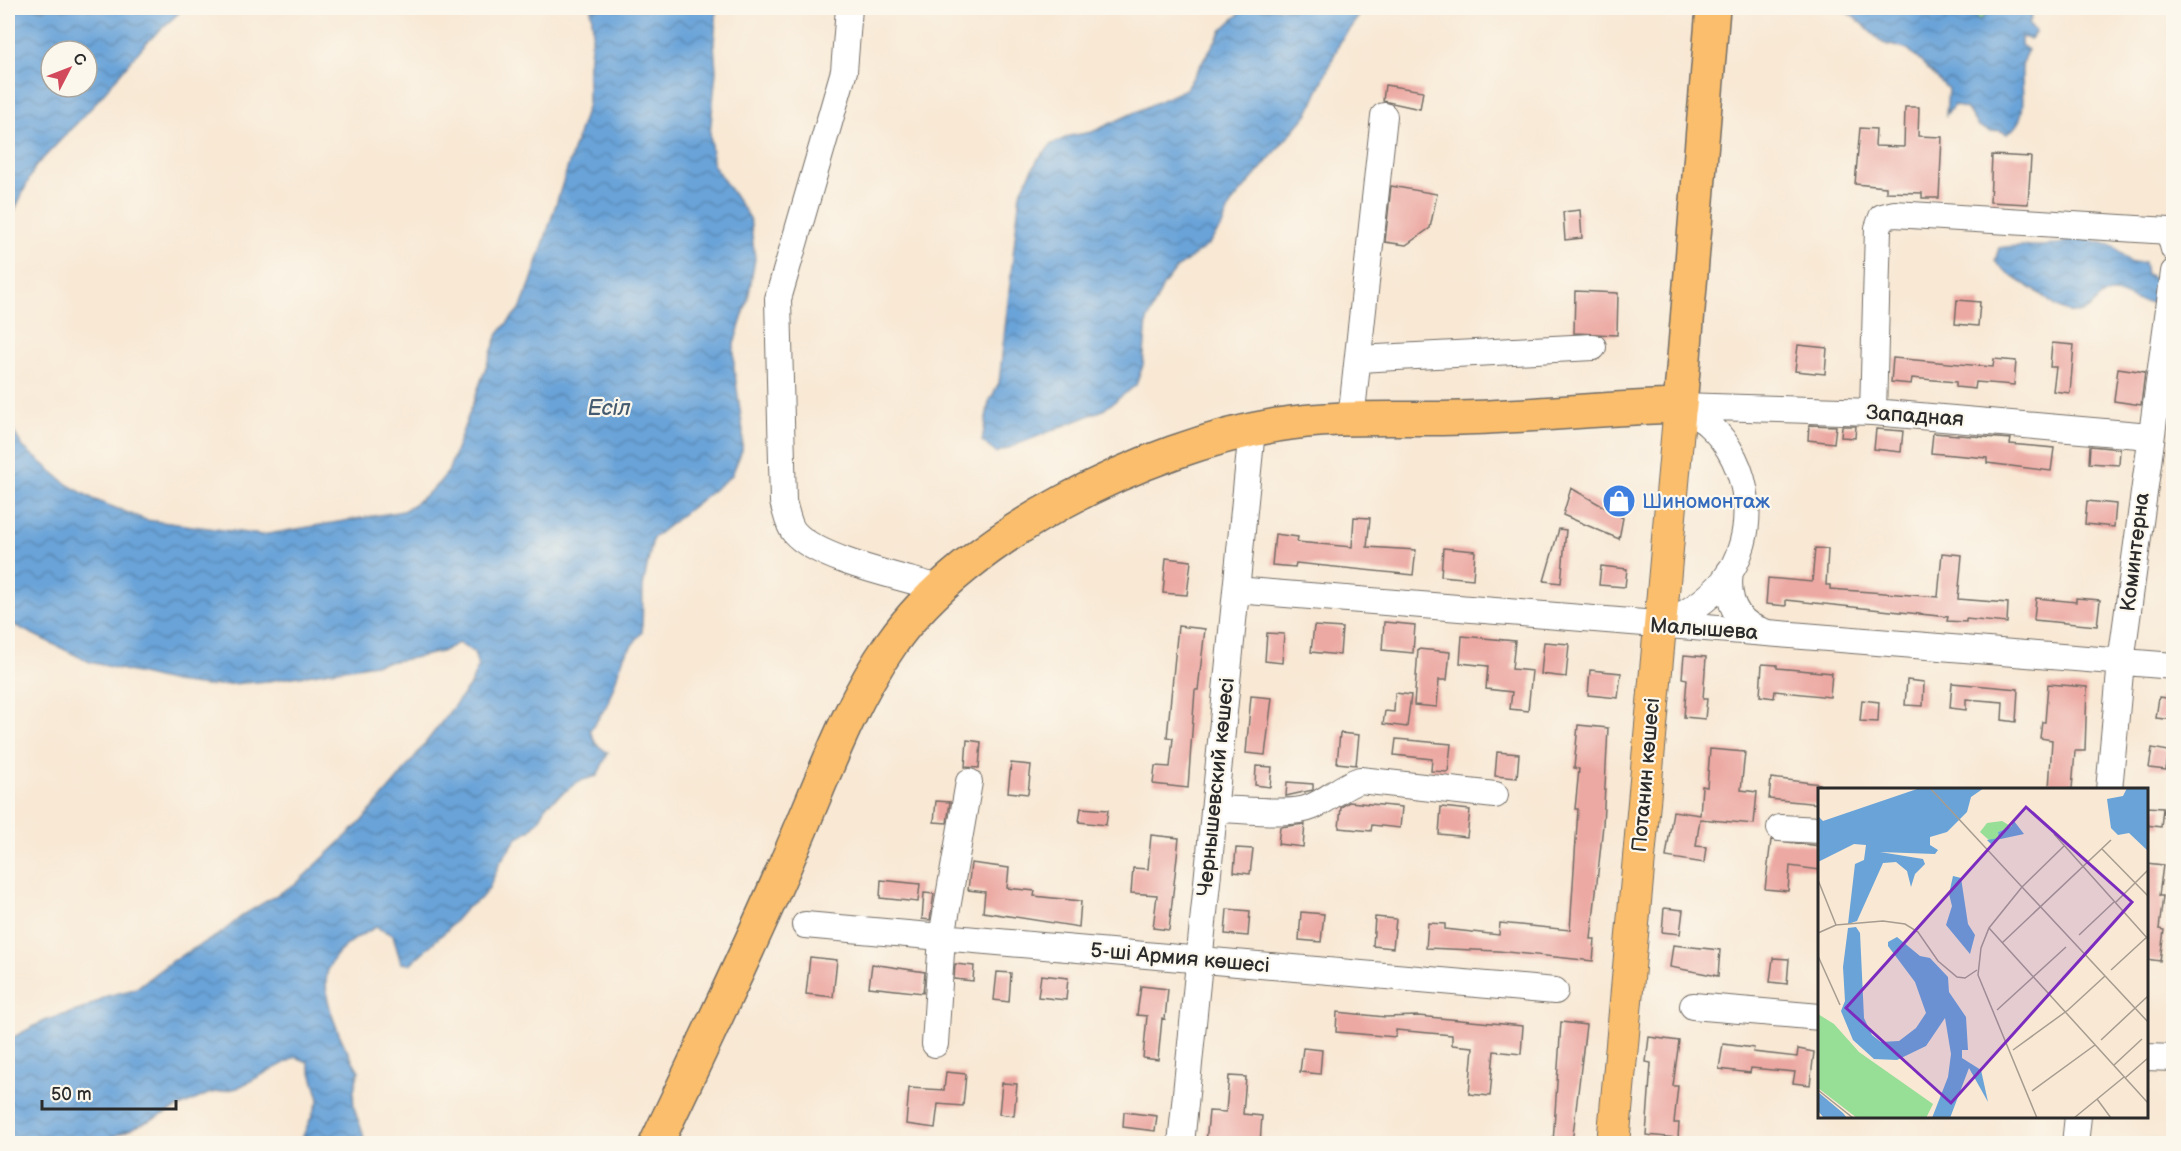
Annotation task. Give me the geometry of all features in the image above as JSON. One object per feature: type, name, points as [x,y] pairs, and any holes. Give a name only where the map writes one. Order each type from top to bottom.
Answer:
[{"type":"highway","points":[[656,1143],[761,921],[853,711],[888,647],[910,617],[939,588],[1025,524],[1088,489],[1201,444],[1252,430],[1304,422],[1465,418],[1680,406],[1713,8]]},
{"type":"main road","name":"Потанин көшесі","points":[[1613,1143],[1680,406]]},
{"type":"street","points":[[849,8],[844,71],[778,299],[783,502],[793,530],[806,543],[826,554],[939,588]]},
{"type":"street","points":[[1351,420],[1384,116]]},
{"type":"street","points":[[1873,412],[1878,228],[1882,217],[1894,214],[2169,231],[2174,249]]},
{"type":"street","name":"Коминтерна","points":[[2109,788],[2121,662],[2174,272]]},
{"type":"street","points":[[1358,359],[1593,347]]},
{"type":"street","points":[[1659,626],[1701,603],[1717,589],[1730,571],[1743,539],[1747,516],[1744,480],[1732,455],[1708,424],[1680,406]]},
{"type":"street","name":"Западная","points":[[1680,406],[1873,412],[2150,436]]},
{"type":"street","name":"Чернышевский көшесі","points":[[1181,1143],[1252,430]]},
{"type":"street","points":[[1730,571],[1728,588],[1735,611],[1747,625],[1768,633]]},
{"type":"street","name":"Малышева","points":[[1236,590],[2174,666]]},
{"type":"street","points":[[1214,809],[1300,811],[1321,803],[1346,785],[1360,780],[1495,795]]},
{"type":"street","points":[[935,1044],[942,937],[969,782]]},
{"type":"street","points":[[1780,828],[1818,830]]},
{"type":"street","name":"5-ші Армия көшесі","points":[[806,925],[1555,992]]},
{"type":"street","points":[[1693,1006],[1818,1017]]},
{"type":"street","points":[[2148,1057],[2174,1058]]},
{"type":"street","points":[[2075,1143],[2078,1118]]},
{"type":"green space","points":[[1938,8],[1986,8],[1986,15],[1981,20],[1965,11],[1946,11]]},
{"type":"water","points":[[8,8],[184,8],[145,44],[99,99],[99,39],[39,39],[39,99],[99,99],[35,167],[8,224]]},
{"type":"water","name":"Есіл","points":[[591,8],[717,8],[714,43],[716,71],[710,134],[713,165],[750,218],[755,259],[748,299],[734,344],[734,368],[743,431],[742,450],[732,475],[653,538],[643,586],[642,632],[624,656],[607,705],[590,731],[596,744],[608,753],[597,776],[579,781],[547,805],[539,820],[530,830],[517,838],[500,862],[489,888],[480,899],[466,908],[447,930],[410,964],[401,963],[393,935],[376,927],[350,943],[330,965],[327,977],[329,1005],[346,1049],[359,1071],[353,1101],[364,1143],[300,1143],[319,1099],[308,1062],[296,1057],[237,1088],[208,1094],[100,1143],[8,1143],[8,1040],[44,1021],[83,1009],[107,996],[135,989],[172,961],[220,934],[243,915],[297,883],[360,823],[397,780],[471,684],[478,666],[474,652],[458,643],[441,652],[413,658],[268,681],[207,686],[174,682],[90,662],[8,622],[8,423],[23,447],[68,485],[95,500],[146,520],[262,535],[403,511],[416,503],[448,472],[498,334],[521,307],[531,282],[588,104],[588,72],[593,29]]},
{"type":"water","points":[[1245,8],[1365,8],[1341,40],[1308,113],[1231,204],[1222,226],[1208,245],[1177,268],[1163,286],[1147,321],[1143,365],[1136,385],[1103,410],[996,453],[982,441],[989,402],[999,383],[1020,193],[1038,159],[1052,144],[1070,136],[1092,132],[1186,89],[1222,30]]},
{"type":"water","points":[[1839,8],[1938,8],[1946,11],[1965,11],[1981,20],[1986,15],[1986,8],[2034,8],[2029,25],[2036,31],[2030,39],[2021,37],[2021,45],[2028,50],[2023,60],[2022,70],[2023,105],[2016,126],[2007,134],[1999,130],[1990,132],[1977,125],[1967,109],[1954,105],[1946,115],[1948,89],[1909,50],[1883,43],[1853,16]]},
{"type":"water","points":[[2075,236],[2113,246],[2131,263],[2144,262],[2146,274],[2158,280],[2155,302],[2141,301],[2112,293],[2103,295],[2085,311],[2070,313],[2014,278],[1995,261],[1999,248],[2048,246]]},
{"type":"building","points":[[1385,85],[1423,91],[1420,109],[1383,101]]},
{"type":"building","points":[[1905,107],[1919,107],[1918,136],[1942,137],[1939,198],[1922,198],[1922,193],[1886,192],[1886,187],[1855,184],[1860,128],[1876,129],[1875,146],[1904,147]]},
{"type":"building","points":[[1992,155],[2031,157],[2028,204],[1990,202]]},
{"type":"building","points":[[1391,186],[1437,194],[1430,228],[1406,245],[1385,242]]},
{"type":"building","points":[[1580,210],[1582,238],[1565,240],[1563,212]]},
{"type":"building","points":[[1575,291],[1618,293],[1617,335],[1574,333]]},
{"type":"building","points":[[1957,300],[1980,302],[1978,326],[1955,324]]},
{"type":"building","points":[[2052,343],[2074,345],[2070,393],[2053,391],[2056,367],[2050,367]]},
{"type":"building","points":[[1798,345],[1827,348],[1825,374],[1795,371]]},
{"type":"building","points":[[1893,358],[1993,367],[1994,359],[2016,361],[2014,385],[1976,382],[1975,389],[1956,387],[1956,382],[1912,378],[1911,384],[1891,382]]},
{"type":"building","points":[[2118,368],[2145,372],[2141,405],[2114,401]]},
{"type":"building","points":[[1809,425],[1836,426],[1834,443],[1808,440]]},
{"type":"building","points":[[1842,426],[1856,426],[1855,438],[1841,437]]},
{"type":"building","points":[[1876,429],[1903,431],[1901,452],[1874,449]]},
{"type":"building","points":[[1933,433],[2011,439],[2010,444],[2054,448],[2051,471],[1987,463],[1987,458],[1931,453]]},
{"type":"building","points":[[2090,446],[2120,449],[2119,465],[2089,463]]},
{"type":"building","points":[[1571,488],[1623,518],[1619,539],[1563,515]]},
{"type":"building","points":[[2087,501],[2116,504],[2114,527],[2085,524]]},
{"type":"building","points":[[1354,517],[1370,518],[1367,547],[1416,550],[1413,575],[1296,563],[1295,567],[1272,565],[1275,534],[1298,537],[1297,542],[1352,547]]},
{"type":"building","points":[[1559,529],[1566,530],[1561,583],[1544,581]]},
{"type":"building","points":[[1443,548],[1475,551],[1473,579],[1441,576]]},
{"type":"building","points":[[1815,548],[1828,549],[1826,585],[1830,585],[1830,589],[1938,597],[1942,553],[1962,555],[1958,599],[2008,603],[2007,623],[1966,619],[1966,622],[1947,621],[1948,617],[1786,600],[1786,606],[1766,604],[1768,578],[1812,582]]},
{"type":"building","points":[[1166,558],[1191,561],[1187,595],[1163,593]]},
{"type":"building","points":[[1601,566],[1627,569],[1625,587],[1599,585]]},
{"type":"building","points":[[2036,598],[2076,602],[2076,598],[2100,600],[2097,626],[2034,620]]},
{"type":"building","points":[[1384,622],[1415,625],[1413,653],[1382,650]]},
{"type":"building","points":[[1178,626],[1205,629],[1198,690],[1195,690],[1188,788],[1153,784],[1155,766],[1170,767],[1173,738],[1167,737]]},
{"type":"building","points":[[1314,626],[1342,628],[1340,655],[1311,652]]},
{"type":"building","points":[[1267,633],[1284,634],[1282,663],[1265,661]]},
{"type":"building","points":[[1462,636],[1515,641],[1512,669],[1532,671],[1528,711],[1510,709],[1512,692],[1486,689],[1488,666],[1460,663]]},
{"type":"building","points":[[1544,642],[1569,644],[1566,677],[1541,674]]},
{"type":"building","points":[[1418,649],[1450,652],[1447,680],[1439,680],[1437,707],[1414,705]]},
{"type":"building","points":[[1684,655],[1706,657],[1703,699],[1707,699],[1705,719],[1684,717],[1687,679],[1682,678]]},
{"type":"building","points":[[1762,664],[1777,665],[1777,668],[1832,673],[1830,697],[1775,691],[1774,698],[1760,696]]},
{"type":"building","points":[[1590,670],[1621,673],[1618,698],[1588,695]]},
{"type":"building","points":[[1907,680],[1924,682],[1923,706],[1905,705]]},
{"type":"building","points":[[1952,683],[2018,689],[2016,722],[2002,720],[2003,702],[1966,699],[1966,710],[1950,708]]},
{"type":"building","points":[[2048,684],[2087,687],[2085,751],[2075,751],[2072,788],[2049,788],[2052,740],[2040,738],[2042,722],[2045,722]]},
{"type":"building","points":[[1395,693],[1411,695],[1407,727],[1383,724],[1385,711],[1394,712]]},
{"type":"building","points":[[1251,696],[1272,698],[1265,755],[1246,753]]},
{"type":"building","points":[[2159,697],[2174,699],[2174,720],[2156,718]]},
{"type":"building","points":[[1862,700],[1879,702],[1878,722],[1860,721]]},
{"type":"building","points":[[1578,725],[1608,728],[1603,825],[1591,939],[1595,939],[1593,961],[1498,951],[1426,948],[1428,923],[1445,924],[1445,929],[1499,935],[1500,923],[1570,930],[1578,809],[1575,809],[1579,769],[1574,768]]},
{"type":"building","points":[[1340,733],[1359,735],[1356,765],[1337,763]]},
{"type":"building","points":[[1396,739],[1451,744],[1448,772],[1431,771],[1432,759],[1394,755]]},
{"type":"building","points":[[967,740],[981,742],[979,768],[965,767]]},
{"type":"building","points":[[2152,748],[2169,751],[2166,770],[2149,768]]},
{"type":"building","points":[[1710,749],[1745,752],[1741,790],[1757,792],[1754,824],[1700,819],[1696,846],[1706,847],[1704,863],[1666,857],[1673,811],[1700,815],[1702,786],[1707,787]]},
{"type":"building","points":[[1497,752],[1519,754],[1517,778],[1495,776]]},
{"type":"building","points":[[1011,763],[1031,765],[1028,794],[1008,792]]},
{"type":"building","points":[[1256,766],[1272,767],[1270,787],[1255,785]]},
{"type":"building","points":[[1771,778],[1820,784],[1818,804],[1769,799]]},
{"type":"building","points":[[1287,782],[1313,784],[1313,790],[1286,796]]},
{"type":"building","points":[[936,801],[950,802],[947,823],[934,822]]},
{"type":"building","points":[[1349,802],[1402,807],[1400,828],[1372,825],[1371,831],[1339,828],[1341,807]]},
{"type":"building","points":[[1441,807],[1470,810],[1467,837],[1439,834]]},
{"type":"building","points":[[2148,807],[2163,808],[2161,827],[2148,825]]},
{"type":"building","points":[[1081,808],[1108,810],[1106,825],[1079,822]]},
{"type":"building","points":[[1305,824],[1303,847],[1278,844],[1280,827]]},
{"type":"building","points":[[1151,835],[1179,838],[1169,930],[1153,928],[1157,895],[1131,893],[1133,868],[1148,869]]},
{"type":"building","points":[[1771,840],[1818,846],[1818,870],[1790,866],[1788,891],[1765,889]]},
{"type":"building","points":[[1236,848],[1253,849],[1250,874],[1234,872]]},
{"type":"building","points":[[971,863],[1009,868],[1007,888],[1035,891],[1034,896],[1081,901],[1079,927],[983,912],[985,892],[968,890]]},
{"type":"building","points":[[2148,863],[2163,865],[2159,896],[2163,896],[2159,929],[2164,930],[2160,961],[2148,959]]},
{"type":"building","points":[[881,880],[920,884],[918,902],[880,898]]},
{"type":"building","points":[[924,893],[934,894],[930,920],[922,919]]},
{"type":"building","points":[[1664,908],[1683,910],[1680,934],[1662,932]]},
{"type":"building","points":[[1227,909],[1250,911],[1248,936],[1225,934]]},
{"type":"building","points":[[1301,912],[1324,914],[1321,942],[1299,940]]},
{"type":"building","points":[[1375,917],[1396,919],[1393,948],[1373,946]]},
{"type":"building","points":[[1673,945],[1720,950],[1718,976],[1670,967]]},
{"type":"building","points":[[810,957],[837,960],[833,997],[806,994]]},
{"type":"building","points":[[1773,958],[1789,959],[1787,984],[1770,982]]},
{"type":"building","points":[[872,964],[925,972],[923,993],[869,987]]},
{"type":"building","points":[[955,964],[974,966],[973,981],[954,979]]},
{"type":"building","points":[[997,972],[1011,973],[1009,1002],[994,1000]]},
{"type":"building","points":[[1041,975],[1068,978],[1066,1000],[1038,997]]},
{"type":"building","points":[[1141,986],[1168,989],[1165,1019],[1162,1018],[1158,1060],[1143,1058],[1147,1016],[1137,1015]]},
{"type":"building","points":[[1337,1012],[1385,1017],[1418,1016],[1523,1026],[1521,1054],[1494,1051],[1490,1096],[1469,1094],[1473,1047],[1452,1045],[1452,1035],[1396,1030],[1396,1037],[1336,1032]]},
{"type":"building","points":[[1561,1022],[1586,1025],[1572,1143],[1553,1143]]},
{"type":"building","points":[[1649,1037],[1679,1041],[1673,1086],[1678,1086],[1674,1123],[1679,1123],[1678,1138],[1646,1135],[1651,1063],[1646,1062]]},
{"type":"building","points":[[1723,1044],[1754,1048],[1753,1052],[1797,1057],[1798,1049],[1814,1052],[1810,1085],[1793,1083],[1795,1072],[1751,1068],[1750,1073],[1719,1069]]},
{"type":"building","points":[[1303,1048],[1322,1050],[1320,1074],[1300,1072]]},
{"type":"building","points":[[946,1072],[966,1074],[963,1106],[938,1104],[935,1128],[906,1124],[909,1088],[944,1090]]},
{"type":"building","points":[[1229,1076],[1246,1077],[1243,1114],[1262,1116],[1260,1143],[1206,1143],[1209,1111],[1226,1112]]},
{"type":"building","points":[[1002,1083],[1017,1084],[1014,1116],[999,1114]]},
{"type":"building","points":[[1124,1112],[1157,1116],[1155,1131],[1123,1127]]},
{"type":"place","name":"Шиномонтаж","points":[[1619,501]]}]
